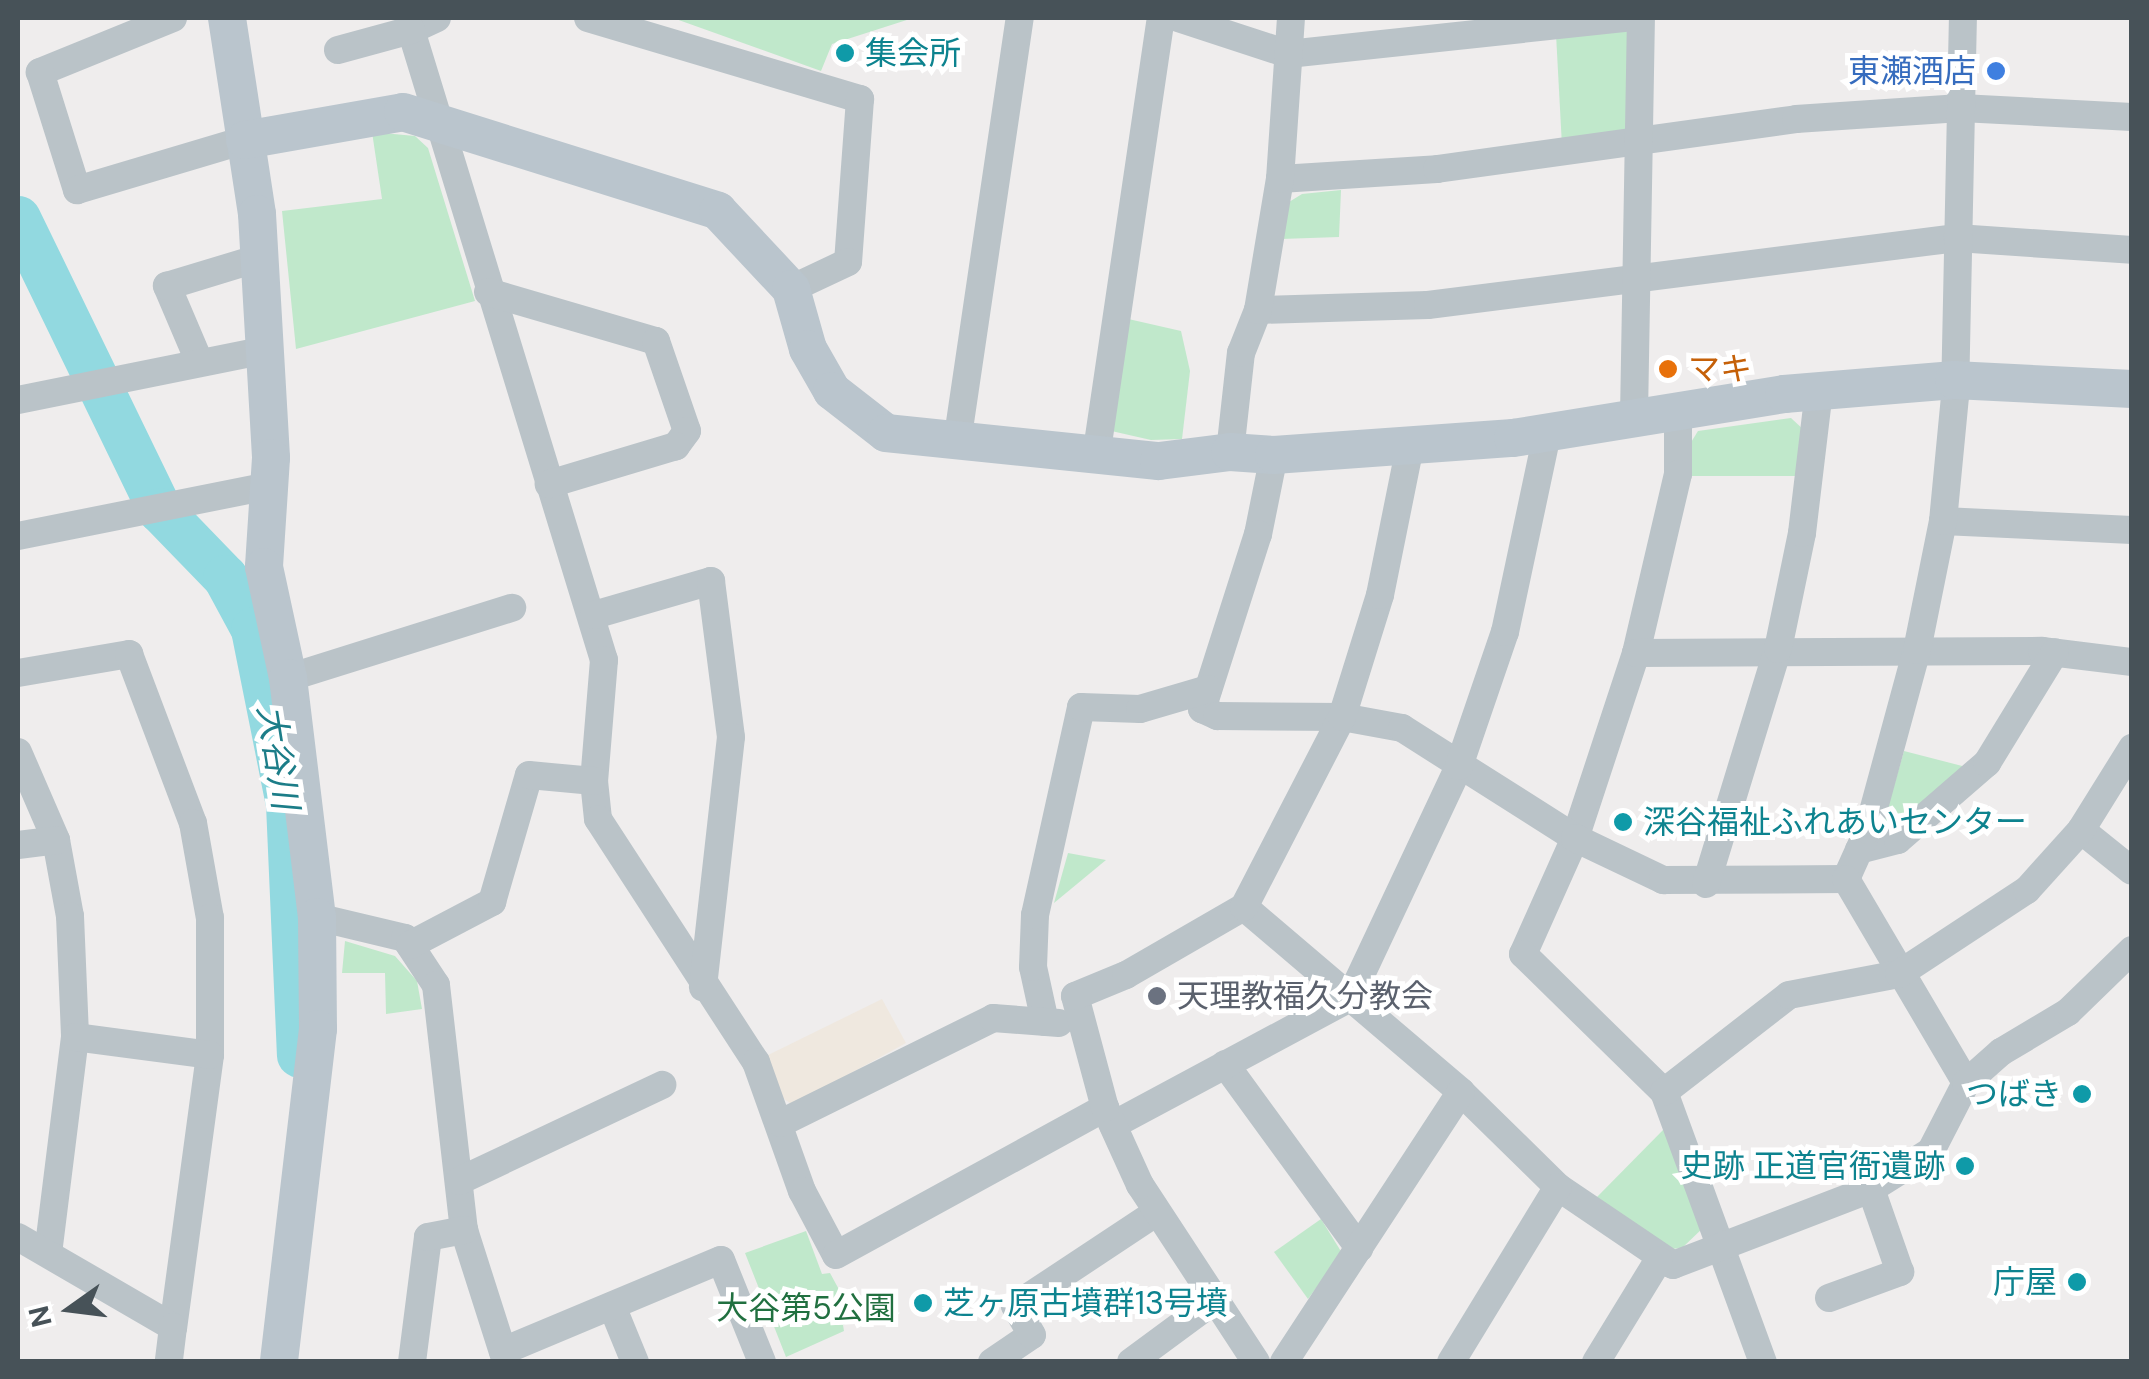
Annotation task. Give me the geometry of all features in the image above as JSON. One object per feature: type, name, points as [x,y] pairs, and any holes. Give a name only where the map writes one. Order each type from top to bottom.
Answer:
[{"type":"street","points":[[174,18],[40,72],[78,190],[245,140],[403,112],[718,211],[791,289],[808,349],[832,391],[886,433],[958,436],[1096,457],[1159,462],[1230,452],[1274,455],[1547,434],[1634,416],[1819,390],[1954,380],[2132,389]]},
{"type":"street","points":[[227,18],[259,258],[266,350],[269,486],[264,567],[288,678],[317,916],[318,1028],[280,1362]]},
{"type":"street","points":[[338,50],[411,30],[437,18]]},
{"type":"street","points":[[588,18],[860,99],[848,262],[791,289]]},
{"type":"street","points":[[958,436],[1020,18]]},
{"type":"street","points":[[1096,457],[1160,18]]},
{"type":"street","points":[[1178,18],[1288,54],[1626,18]]},
{"type":"street","points":[[1230,452],[1241,353],[1258,310],[1280,179],[1290,18]]},
{"type":"street","points":[[1634,416],[1641,18]]},
{"type":"street","points":[[1846,879],[1859,850],[1917,650],[1943,522],[1954,380],[1963,18]]},
{"type":"street","points":[[411,30],[488,292],[594,615],[604,660],[594,781],[598,818],[703,987],[756,1062],[802,1191],[836,1255],[1108,1116],[1225,1064],[1350,998],[1460,766],[1505,632],[1547,434]]},
{"type":"street","points":[[1280,179],[1438,170],[1638,145],[1796,119],[1960,108],[2132,118]]},
{"type":"street","points":[[1258,310],[1428,305],[1957,238],[2132,250]]},
{"type":"street","points":[[198,361],[167,286],[259,258]]},
{"type":"street","points":[[488,292],[656,341],[686,431],[676,446],[550,484]]},
{"type":"street","points":[[18,400],[266,350]]},
{"type":"street","points":[[1706,884],[1778,649],[1802,533],[1819,390]]},
{"type":"street","points":[[1678,410],[1678,474],[1636,652],[1575,838],[1523,954],[1664,1092],[1724,1246],[1754,1355]]},
{"type":"street","points":[[1256,1362],[1157,1212],[1108,1116],[1075,996],[1126,975],[1244,907],[1342,717],[1380,595],[1410,446]]},
{"type":"street","points":[[1274,455],[1258,534],[1202,709],[1217,716],[1342,717],[1402,728],[1575,838],[1663,880],[1706,884],[1846,879]]},
{"type":"street","points":[[18,536],[269,486]]},
{"type":"street","points":[[1943,522],[2132,530]]},
{"type":"street","points":[[594,615],[711,581],[731,737],[703,987]]},
{"type":"street","points":[[288,678],[512,608]]},
{"type":"street","points":[[1636,652],[2055,652],[2132,662]]},
{"type":"street","points":[[1859,850],[1898,840],[1988,763],[2055,652]]},
{"type":"street","points":[[18,673],[129,654],[193,823],[210,918],[210,1055],[169,1362]]},
{"type":"street","points":[[1045,1022],[1033,967],[1035,915],[1080,707],[1140,710],[1208,688]]},
{"type":"street","points":[[1664,1092],[1789,994],[1899,974],[2026,890],[2081,830],[2132,748]]},
{"type":"street","points":[[18,752],[56,840],[70,916],[75,1037],[48,1253]]},
{"type":"street","points":[[410,944],[492,902],[529,775],[594,781]]},
{"type":"street","points":[[2081,830],[2132,870]]},
{"type":"street","points":[[18,845],[56,840]]},
{"type":"street","points":[[1846,879],[1966,1083]]},
{"type":"street","points":[[1244,907],[1460,1092],[1558,1187],[1658,1261],[1673,1266],[1870,1189],[1931,1151],[1966,1083],[2002,1052],[2068,1012],[2132,950]]},
{"type":"street","points":[[317,916],[410,944],[436,985],[464,1230],[504,1356],[721,1260],[762,1362]]},
{"type":"street","points":[[780,1123],[993,1018],[1081,1025]]},
{"type":"street","points":[[75,1037],[210,1055]]},
{"type":"street","points":[[1225,1064],[1359,1248]]},
{"type":"street","points":[[459,1181],[662,1085]]},
{"type":"street","points":[[1284,1362],[1460,1092]]},
{"type":"street","points":[[1451,1362],[1558,1187]]},
{"type":"street","points":[[1830,1298],[1900,1272],[1870,1189]]},
{"type":"street","points":[[992,1362],[1032,1335],[1014,1306],[1157,1212]]},
{"type":"street","points":[[412,1362],[428,1237],[464,1230]]},
{"type":"street","points":[[18,1237],[173,1327]]},
{"type":"street","points":[[1596,1362],[1658,1261]]},
{"type":"street","points":[[1132,1362],[1215,1300]]},
{"type":"street","points":[[612,1306],[634,1362]]},
{"type":"green space","points":[[673,18],[913,18],[832,44],[821,71]]},
{"type":"green space","points":[[1631,25],[1627,138],[1562,146],[1556,34]]},
{"type":"green space","points":[[372,132],[415,136],[428,148],[475,301],[296,349],[282,211],[382,199]]},
{"type":"green space","points":[[1341,190],[1339,237],[1281,239],[1289,202],[1302,194]]},
{"type":"green space","points":[[1124,318],[1181,331],[1190,371],[1182,439],[1151,440],[1107,430]]},
{"type":"green space","points":[[1791,418],[1805,431],[1798,476],[1689,476],[1690,444],[1698,431]]},
{"type":"green space","points":[[1904,751],[1970,768],[1896,824],[1884,820]]},
{"type":"green space","points":[[1068,853],[1106,860],[1054,903]]},
{"type":"green space","points":[[345,941],[395,956],[417,981],[422,1009],[386,1014],[385,973],[342,973]]},
{"type":"green space","points":[[1665,1128],[1704,1227],[1682,1248],[1660,1250],[1596,1198]]},
{"type":"green space","points":[[1321,1219],[1342,1253],[1308,1299],[1274,1252]]},
{"type":"green space","name":"大谷第5公園","points":[[806,1231],[822,1274],[830,1273],[855,1319],[843,1325],[844,1331],[786,1357],[745,1253]]},
{"type":"sand","points":[[882,999],[906,1043],[793,1105],[781,1097],[762,1058]]},
{"type":"waterway","name":"大谷川","points":[[18,218],[160,510],[225,577],[253,629],[288,804],[299,1055]]},
{"type":"place","name":"集会所","points":[[845,53]]},
{"type":"place","name":"東瀬酒店","points":[[1996,71]]},
{"type":"place","name":"マキ","points":[[1668,369]]},
{"type":"place","name":"深谷福祉ふれあいセンター","points":[[1623,822]]},
{"type":"place","name":"天理教福久分教会","points":[[1157,996]]},
{"type":"place","name":"つばき","points":[[2082,1094]]},
{"type":"place","name":"史跡 正道官衙遺跡","points":[[1965,1166]]},
{"type":"place","name":"庁屋","points":[[2077,1282]]},
{"type":"place","name":"芝ヶ原古墳群13号墳","points":[[923,1303]]}]
